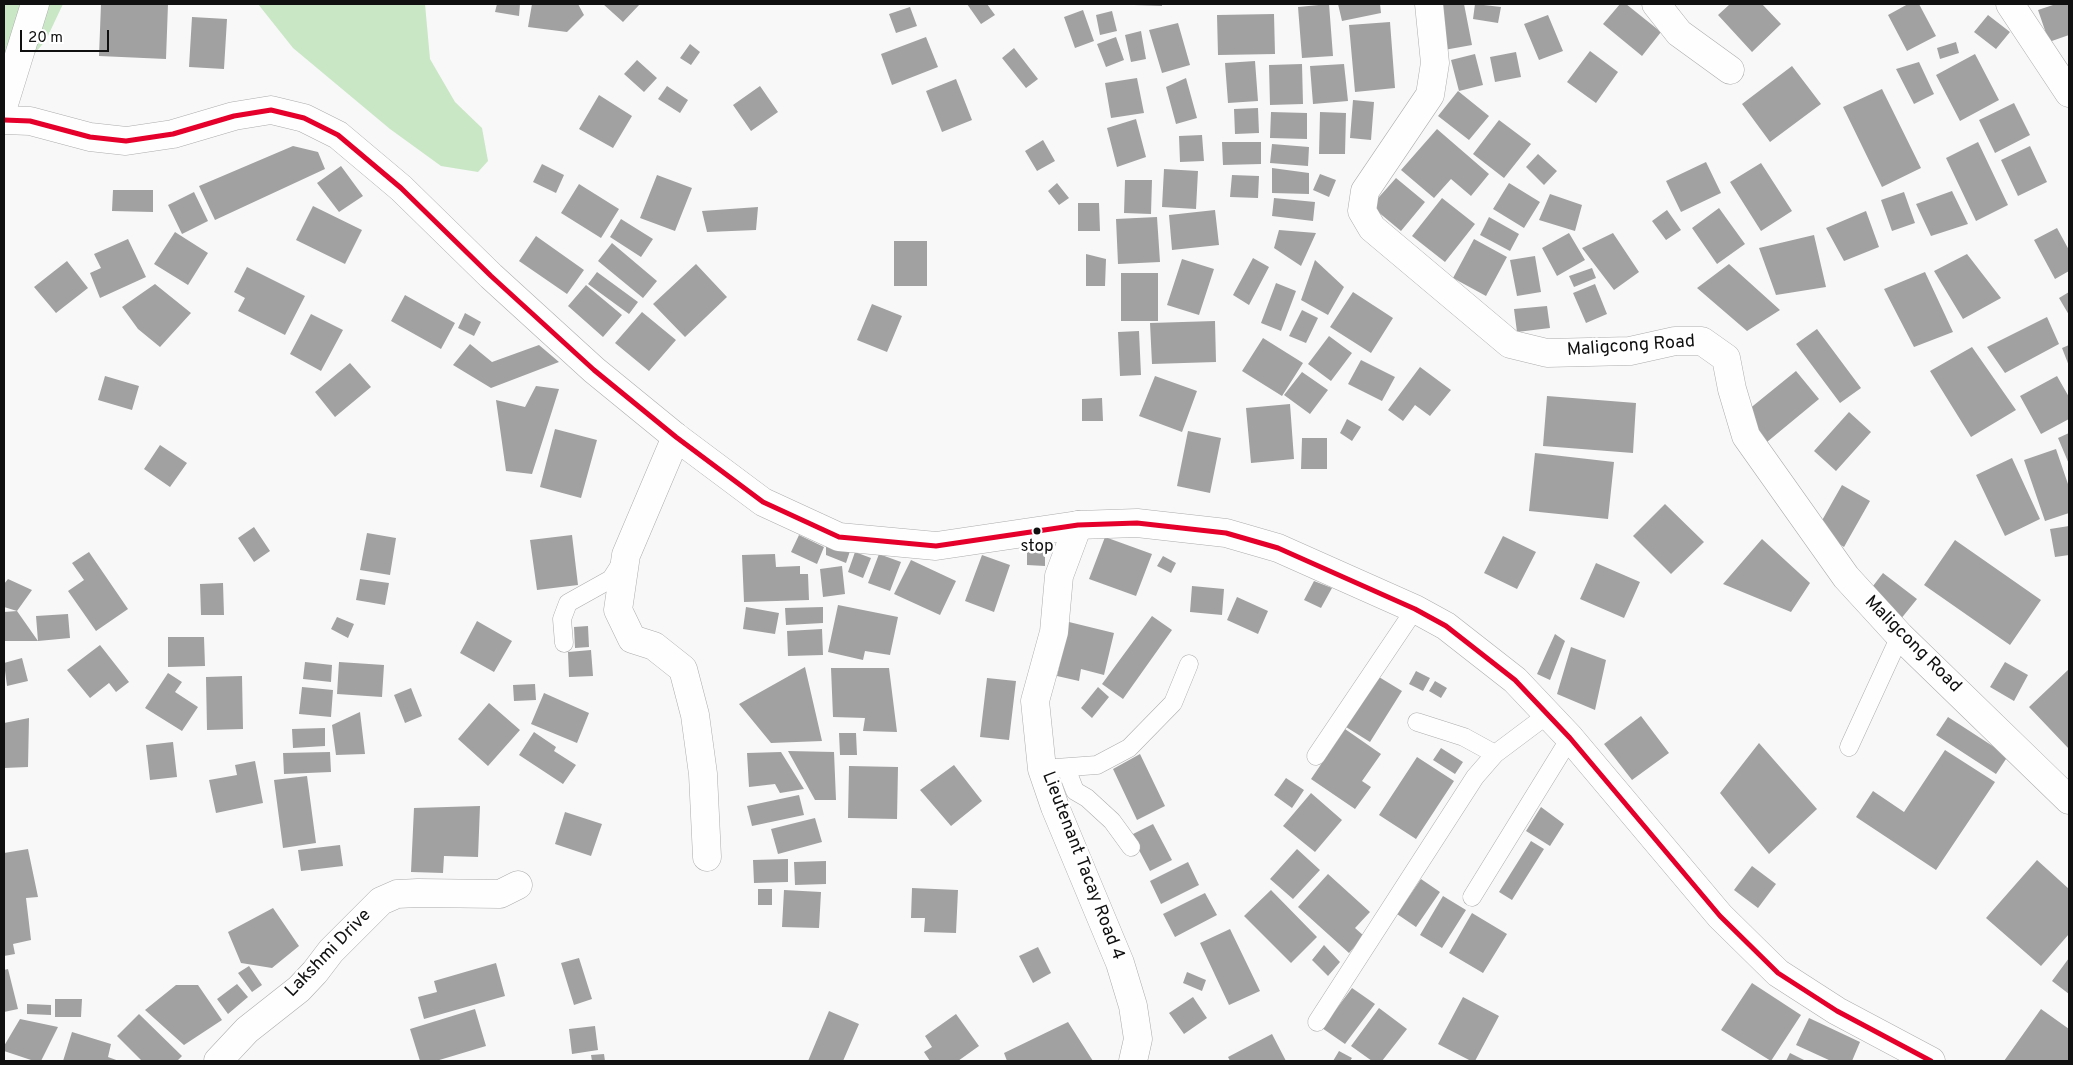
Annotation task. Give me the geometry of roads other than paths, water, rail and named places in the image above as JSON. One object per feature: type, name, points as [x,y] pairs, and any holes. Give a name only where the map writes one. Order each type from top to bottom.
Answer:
[{"type":"street","points":[[4,104],[35,4]]},
{"type":"street","name":"Maligcong Road","points":[[1429,4],[1435,63],[1430,95],[1365,191],[1362,211],[1372,228],[1510,344],[1547,353],[1630,351],[1675,342],[1702,341],[1726,358],[1732,389],[1746,436],[1846,577],[1900,636],[2069,800]]},
{"type":"street","points":[[1656,4],[1679,33],[1730,70]]},
{"type":"street","points":[[2010,4],[2069,93]]},
{"type":"street","points":[[4,120],[30,121],[90,137],[126,141],[173,134],[234,116],[271,110],[304,118],[338,136],[401,188],[491,276],[594,370],[676,437],[763,502],[839,537],[936,546],[1078,525],[1137,523],[1226,533],[1278,548],[1415,609],[1446,626],[1515,680],[1546,715],[1570,738],[1720,916],[1778,973],[1837,1011],[1931,1061]]},
{"type":"street","points":[[676,437],[626,555],[618,610],[632,639],[654,646],[683,669],[695,715],[703,774],[707,856]]},
{"type":"street","name":"Lieutenant Tacay Road 4","points":[[1078,525],[1059,576],[1054,632],[1035,701],[1054,769],[1055,807],[1120,962],[1133,1006],[1138,1039],[1133,1061]]},
{"type":"street","name":"Lakshmi Drive","points":[[218,1061],[248,1030],[305,983],[331,951],[381,901],[397,894],[418,892],[500,894],[518,885]]},
{"type":"lane","points":[[564,643],[562,620],[568,603],[611,578],[626,555]]},
{"type":"lane","points":[[1316,756],[1415,609]]},
{"type":"lane","points":[[1849,747],[1900,636]]},
{"type":"lane","points":[[1054,769],[1096,765],[1129,748],[1173,703],[1189,664]]},
{"type":"lane","points":[[1317,1022],[1475,777],[1495,754],[1546,715]]},
{"type":"lane","points":[[1417,722],[1464,737],[1495,754]]},
{"type":"lane","points":[[1472,898],[1570,738]]},
{"type":"lane","points":[[1054,769],[1075,791],[1088,798],[1112,820],[1131,847]]},
{"type":"place","name":"stop","points":[[1037,531]]}]
